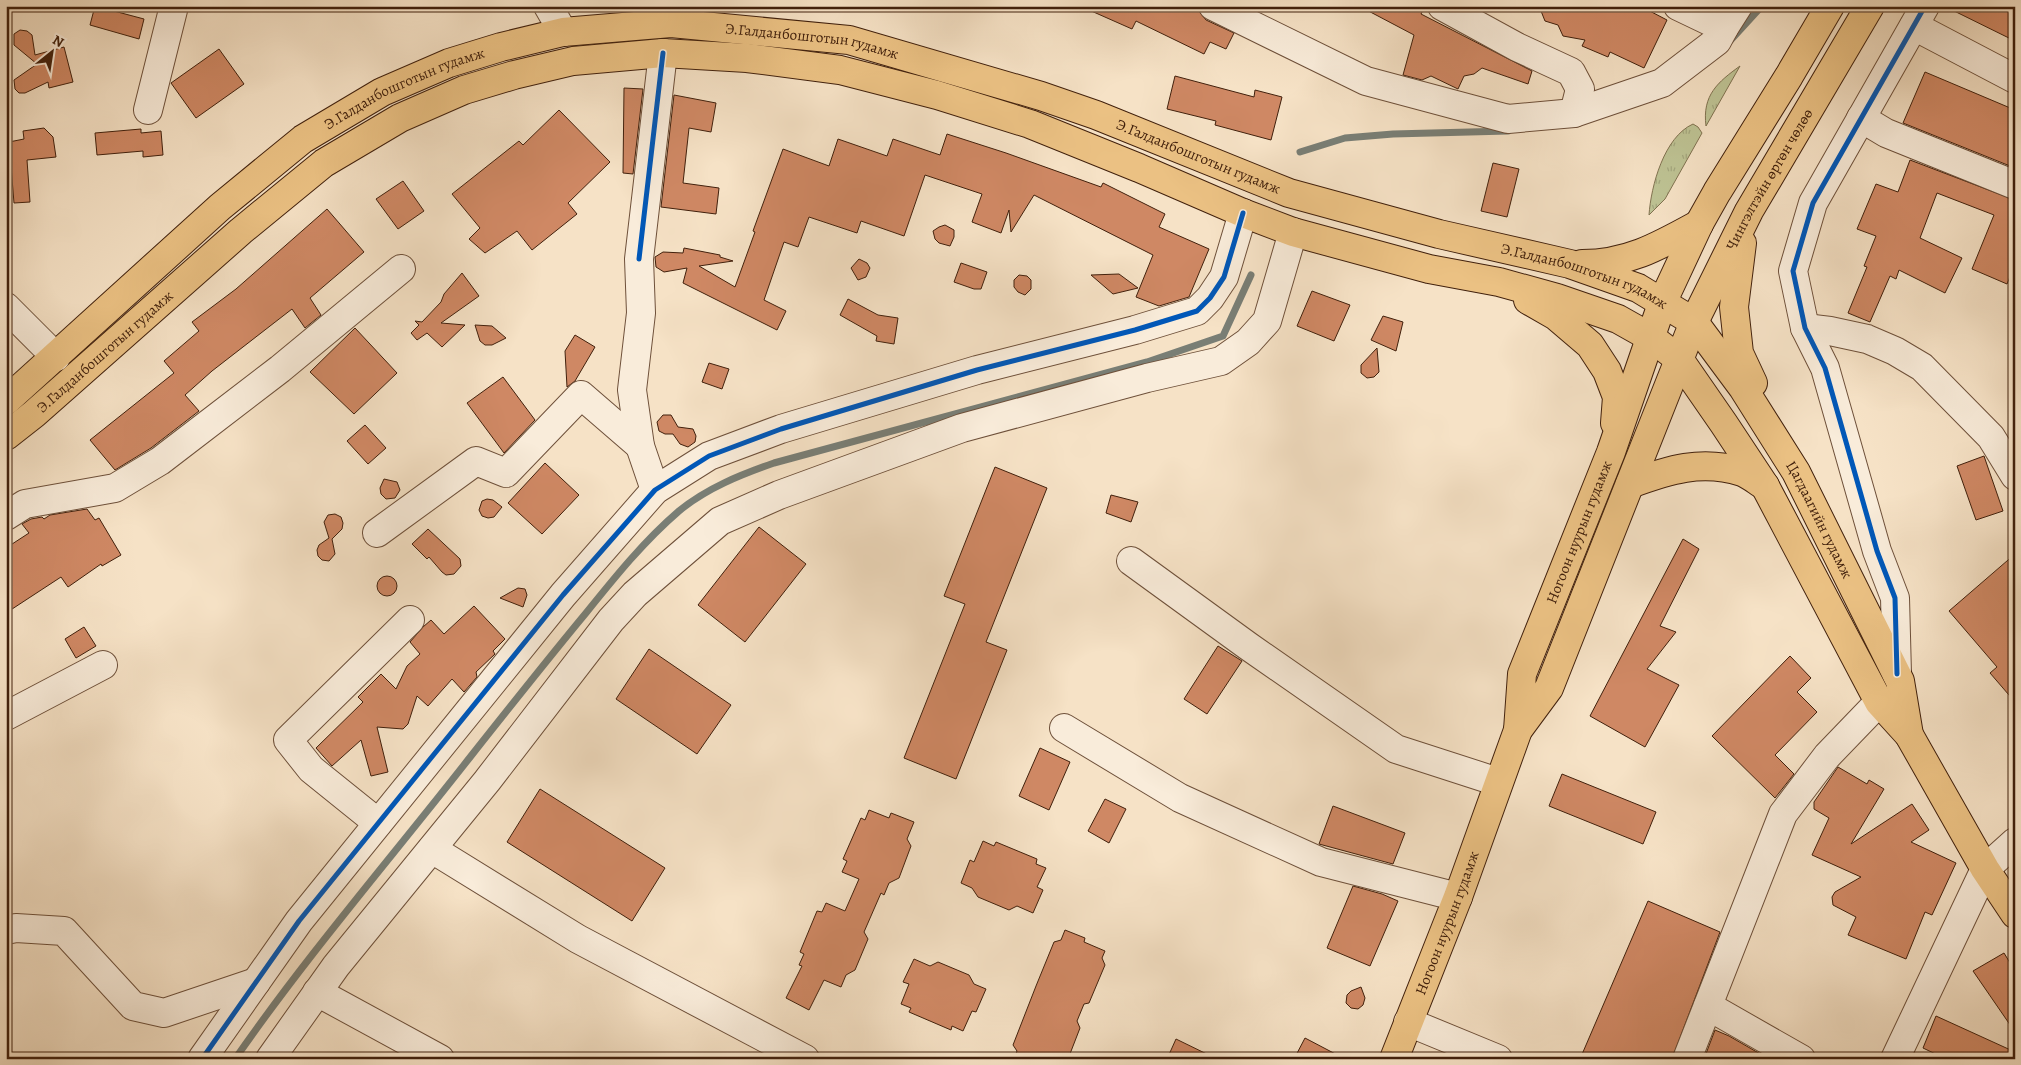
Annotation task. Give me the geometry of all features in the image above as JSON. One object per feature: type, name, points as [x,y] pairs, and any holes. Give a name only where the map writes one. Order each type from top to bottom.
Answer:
[{"type":"main road","points":[[1650,337],[1662,301],[1699,224],[1830,6]]},
{"type":"main road","name":"Чингэлтэйн өргөн чөлөө","points":[[1679,359],[1694,322],[1750,211],[1870,6]]},
{"type":"main road","name":"Э.Галданбошготын гудамж","points":[[6,401],[220,207],[303,139],[382,92],[449,63],[501,47],[563,32],[674,14],[849,40],[1041,96],[1096,115],[1289,193],[1439,234],[1570,264],[1638,288],[1694,322]]},
{"type":"main road","name":"Э.Галданбошготын гудамж","points":[[6,436],[34,414],[241,231],[324,163],[400,118],[464,90],[514,75],[573,61],[662,53],[747,58],[840,70],[937,95],[1030,124],[1293,232],[1429,269],[1499,282],[1557,298],[1618,319],[1650,337],[1679,359]]},
{"type":"main road","points":[[1750,211],[1739,256],[1734,306],[1739,353],[1796,472]]},
{"type":"main road","points":[[1570,264],[1601,264],[1626,260],[1653,250],[1699,224]]},
{"type":"main road","points":[[1499,282],[1556,316],[1590,345],[1607,371],[1617,397],[1612,452]]},
{"type":"main road","name":"Цагдаагийн гудамж","points":[[1694,322],[1743,388],[1796,472],[1897,674],[1910,735]]},
{"type":"main road","name":"Ногоон нуурын гудамж","points":[[1518,730],[1522,674],[1612,452],[1650,337]]},
{"type":"main road","name":"Цагдаагийн гудамж","points":[[1679,359],[1765,486],[1880,702],[1910,735],[1985,869],[2015,914]]},
{"type":"main road","name":"Ногоон нуурын гудамж","points":[[1394,1059],[1458,897],[1518,730],[1549,688],[1679,359]]},
{"type":"main road","points":[[1630,484],[1664,471],[1707,465],[1744,472],[1765,486]]},
{"type":"street","points":[[148,110],[174,6]]},
{"type":"street","points":[[548,6],[563,32]]},
{"type":"street","points":[[1212,6],[1366,81],[1508,119],[1574,113],[1662,83],[1716,41],[1731,17],[1678,6]]},
{"type":"street","points":[[1442,6],[1517,47],[1571,72],[1580,90],[1574,113]]},
{"type":"street","points":[[1897,674],[1895,598],[1877,551],[1824,368],[1805,328],[1793,271],[1813,203],[1920,16],[2015,79]]},
{"type":"street","points":[[655,490],[640,446],[632,390],[641,312],[639,259],[662,53]]},
{"type":"street","points":[[1861,118],[1886,133],[2015,184]]},
{"type":"street","points":[[202,1059],[299,921],[563,595],[655,490],[709,456],[782,429],[977,370],[1135,330],[1197,311],[1210,298],[1224,277],[1243,213]]},
{"type":"street","points":[[270,1059],[317,992],[432,849],[611,620],[635,594],[720,521],[779,495],[962,428],[1148,378],[1221,361],[1248,342],[1266,321],[1293,232]]},
{"type":"street","points":[[6,516],[24,504],[115,488],[160,461],[280,369],[401,269]]},
{"type":"street","points":[[6,307],[56,357]]},
{"type":"street","points":[[1805,328],[1868,339],[1895,351],[1922,367],[1991,437],[2015,476]]},
{"type":"street","points":[[378,533],[476,462],[506,473],[580,395],[640,446]]},
{"type":"street","points":[[1131,561],[1248,646],[1396,749],[1498,782]]},
{"type":"street","points":[[378,823],[311,768],[288,740],[410,620]]},
{"type":"street","points":[[6,716],[103,665]]},
{"type":"street","points":[[1687,1059],[1783,814],[1827,756],[1880,702]]},
{"type":"street","points":[[1064,728],[1180,798],[1322,862],[1458,897]]},
{"type":"street","points":[[1895,1059],[1985,869],[2015,842]]},
{"type":"street","points":[[432,849],[578,938],[805,1059]]},
{"type":"street","points":[[9,925],[64,930],[133,1006],[164,1013],[256,982]]},
{"type":"street","points":[[317,992],[440,1059]]},
{"type":"street","points":[[1708,1006],[1801,1059]]},
{"type":"street","points":[[1408,1022],[1498,1059]]},
{"type":"green space","points":[[1740,66],[1706,126],[1705,115],[1713,90]]},
{"type":"green space","points":[[1693,124],[1702,133],[1665,199],[1649,215],[1656,177],[1667,151],[1683,130]]},
{"type":"building","points":[[95,6],[144,19],[139,39],[90,25]]},
{"type":"building","points":[[1080,6],[1195,6],[1206,20],[1234,33],[1226,49],[1210,42],[1204,54],[1136,21],[1132,29]]},
{"type":"building","points":[[1359,6],[1425,6],[1421,14],[1532,71],[1528,84],[1482,68],[1474,74],[1464,76],[1458,89],[1431,76],[1422,80],[1403,75],[1414,35]]},
{"type":"building","points":[[1539,6],[1640,6],[1667,20],[1644,68],[1610,52],[1608,57],[1582,46],[1585,40],[1563,36],[1558,25],[1545,21]]},
{"type":"building","points":[[1944,6],[2015,6],[2015,41]]},
{"type":"building","points":[[20,30],[27,31],[32,35],[35,55],[64,47],[73,82],[49,88],[48,82],[25,93],[19,93],[15,89],[14,80],[37,64],[14,45],[14,34]]},
{"type":"building","points":[[219,49],[244,84],[196,118],[171,83]]},
{"type":"building","points":[[1925,72],[2015,110],[2015,168],[1903,123]]},
{"type":"building","points":[[1175,76],[1254,97],[1255,90],[1282,97],[1271,140],[1215,125],[1216,121],[1167,109]]},
{"type":"building","points":[[624,88],[643,89],[633,174],[623,173]]},
{"type":"building","points":[[674,95],[716,103],[711,132],[689,128],[683,183],[719,188],[716,214],[661,207]]},
{"type":"building","points":[[559,110],[610,162],[568,203],[577,214],[532,250],[517,231],[485,253],[469,239],[480,228],[452,194],[519,141],[523,145]]},
{"type":"building","points":[[44,128],[53,137],[56,157],[27,160],[30,202],[14,203],[9,142],[24,139],[23,131]]},
{"type":"building","points":[[141,129],[141,133],[161,131],[163,155],[143,157],[143,151],[97,155],[95,133]]},
{"type":"building","points":[[947,134],[1101,187],[1103,183],[1165,214],[1159,227],[1209,249],[1189,297],[1159,306],[1136,297],[1153,255],[1034,195],[1011,232],[1009,210],[1001,233],[972,222],[982,194],[925,175],[904,236],[861,221],[857,233],[809,217],[798,247],[784,242],[764,300],[786,311],[777,330],[683,283],[687,268],[664,272],[656,267],[655,257],[663,252],[683,253],[684,248],[720,255],[720,257],[733,261],[699,266],[735,287],[783,149],[829,166],[838,139],[887,156],[893,139],[940,155]]},
{"type":"building","points":[[1910,160],[2015,200],[2015,265],[2007,284],[1972,269],[1994,215],[1937,193],[1920,238],[1962,258],[1945,293],[1899,270],[1896,279],[1890,276],[1870,322],[1848,313],[1867,267],[1864,266],[1876,236],[1857,229],[1876,184],[1898,192]]},
{"type":"building","points":[[1493,163],[1519,169],[1507,217],[1481,211]]},
{"type":"building","points":[[403,181],[424,211],[398,229],[376,199]]},
{"type":"building","points":[[327,209],[364,252],[310,298],[321,315],[305,328],[292,309],[212,371],[185,395],[199,411],[151,448],[115,470],[90,440],[174,373],[164,361],[199,331],[192,322],[236,289]]},
{"type":"building","points":[[945,225],[954,230],[954,237],[950,246],[939,243],[935,239],[933,231]]},
{"type":"building","points":[[859,259],[867,263],[870,268],[866,277],[858,280],[851,268]]},
{"type":"building","points":[[961,263],[987,272],[981,289],[974,289],[954,282]]},
{"type":"building","points":[[462,273],[479,296],[441,323],[465,325],[442,347],[427,333],[417,340],[411,333],[419,325],[415,321],[422,322],[441,302],[444,294]]},
{"type":"building","points":[[1119,274],[1138,288],[1113,294],[1091,275]]},
{"type":"building","points":[[1019,275],[1027,276],[1031,280],[1031,289],[1025,295],[1018,292],[1014,287],[1014,280]]},
{"type":"building","points":[[1312,291],[1350,305],[1334,341],[1297,326]]},
{"type":"building","points":[[848,299],[878,315],[898,318],[894,344],[876,341],[877,336],[840,315]]},
{"type":"building","points":[[1383,316],[1403,322],[1396,351],[1371,340]]},
{"type":"building","points":[[475,325],[492,326],[506,338],[492,345],[485,345],[480,341]]},
{"type":"building","points":[[355,328],[397,373],[354,414],[310,372]]},
{"type":"building","points":[[575,335],[595,347],[575,381],[567,387],[565,351]]},
{"type":"building","points":[[1377,348],[1379,372],[1374,377],[1367,378],[1361,373],[1361,365]]},
{"type":"building","points":[[709,363],[729,369],[722,389],[702,382]]},
{"type":"building","points":[[503,377],[535,420],[504,453],[467,403]]},
{"type":"building","points":[[663,415],[671,415],[678,427],[693,429],[696,436],[695,442],[688,447],[680,444],[673,434],[665,434],[659,431],[657,422]]},
{"type":"building","points":[[365,425],[386,448],[368,464],[347,441]]},
{"type":"building","points":[[1984,456],[2003,511],[1976,520],[1957,466]]},
{"type":"building","points":[[545,463],[579,495],[542,534],[508,503]]},
{"type":"building","points":[[995,467],[1047,488],[986,642],[1007,650],[956,779],[904,758],[965,604],[944,596]]},
{"type":"building","points":[[384,479],[397,482],[400,490],[395,498],[386,499],[381,494],[380,488]]},
{"type":"building","points":[[1111,495],[1138,502],[1131,522],[1106,513]]},
{"type":"building","points":[[487,499],[493,500],[502,507],[494,517],[482,516],[479,510],[482,501]]},
{"type":"building","points":[[87,509],[95,520],[99,518],[121,555],[102,566],[101,564],[68,587],[61,577],[6,613],[6,548],[29,533],[22,524],[31,519],[42,517],[44,519],[50,515]]},
{"type":"building","points":[[335,514],[341,517],[343,523],[342,529],[332,539],[335,554],[329,561],[322,560],[318,556],[317,550],[319,545],[329,538],[324,522],[328,515]]},
{"type":"building","points":[[759,527],[806,564],[745,642],[698,605]]},
{"type":"building","points":[[428,529],[460,559],[461,566],[454,574],[446,575],[429,557],[427,559],[412,544]]},
{"type":"building","points":[[1683,539],[1699,549],[1660,626],[1676,632],[1647,669],[1679,685],[1645,747],[1590,716]]},
{"type":"building","points":[[2015,554],[2015,702],[1990,673],[1997,667],[1949,611]]},
{"type":"building","points":[[387,576],[394,579],[397,586],[394,593],[387,596],[380,593],[377,586],[380,579]]},
{"type":"building","points":[[518,588],[525,589],[527,595],[523,607],[500,598]]},
{"type":"building","points":[[474,606],[505,639],[493,651],[495,654],[476,672],[477,677],[464,692],[452,679],[428,706],[417,696],[408,724],[403,729],[377,727],[388,772],[371,776],[361,740],[332,766],[316,748],[363,702],[358,697],[381,674],[396,689],[407,666],[420,654],[410,642],[423,627],[431,620],[444,634]]},
{"type":"building","points":[[84,627],[96,646],[76,658],[65,639]]},
{"type":"building","points":[[1218,646],[1242,661],[1207,714],[1184,699]]},
{"type":"building","points":[[649,649],[731,705],[697,754],[616,699]]},
{"type":"building","points":[[1790,656],[1811,678],[1797,692],[1817,712],[1775,755],[1794,774],[1775,798],[1712,736]]},
{"type":"building","points":[[1040,748],[1070,762],[1049,810],[1019,796]]},
{"type":"building","points":[[1838,767],[1867,784],[1869,780],[1884,789],[1851,844],[1912,804],[1929,830],[1911,842],[1956,863],[1932,915],[1925,912],[1906,959],[1848,935],[1856,917],[1833,905],[1832,897],[1835,892],[1861,877],[1812,855],[1829,818],[1814,809],[1814,802]]},
{"type":"building","points":[[1562,774],[1656,812],[1643,844],[1549,806]]},
{"type":"building","points":[[540,789],[665,868],[632,921],[507,842]]},
{"type":"building","points":[[1105,799],[1126,809],[1109,843],[1088,831]]},
{"type":"building","points":[[1333,806],[1405,833],[1393,864],[1319,844]]},
{"type":"building","points":[[869,810],[889,818],[891,813],[914,822],[907,839],[911,846],[899,878],[889,883],[884,895],[881,893],[864,932],[868,939],[855,970],[846,975],[841,987],[824,980],[809,1010],[786,998],[802,966],[799,965],[804,954],[800,952],[817,911],[822,912],[826,903],[845,911],[859,879],[842,872],[847,861],[843,859],[861,818],[865,820]]},
{"type":"building","points":[[983,841],[994,846],[996,842],[1037,859],[1036,864],[1046,868],[1037,887],[1043,890],[1033,913],[1017,906],[1009,910],[978,897],[972,888],[961,883],[970,860],[974,862]]},
{"type":"building","points":[[1353,886],[1382,894],[1398,901],[1370,966],[1327,948]]},
{"type":"building","points":[[1648,901],[1720,932],[1672,1059],[1580,1059]]},
{"type":"building","points":[[1065,930],[1085,938],[1084,942],[1105,951],[1102,958],[1105,965],[1089,1003],[1084,1004],[1077,1021],[1080,1028],[1068,1059],[1014,1059],[1017,1051],[1013,1045],[1036,986],[1054,942],[1061,940]]},
{"type":"building","points":[[2004,953],[2015,971],[2015,1032],[1973,971]]},
{"type":"building","points":[[914,959],[930,966],[938,962],[969,975],[974,984],[986,989],[976,1012],[972,1011],[963,1031],[952,1026],[951,1030],[909,1012],[911,1008],[901,1004],[909,984],[903,982]]},
{"type":"building","points":[[1361,987],[1365,998],[1363,1005],[1358,1009],[1351,1008],[1346,1003],[1347,995]]},
{"type":"building","points":[[1936,1016],[2015,1052],[2015,1059],[1946,1059],[1923,1048]]},
{"type":"building","points":[[1715,1030],[1729,1036],[1769,1059],[1704,1059]]},
{"type":"building","points":[[1305,1038],[1345,1059],[1294,1059]]},
{"type":"building","points":[[1176,1039],[1217,1059],[1167,1059]]},
{"type":"waterway","points":[[1730,41],[1762,6]]},
{"type":"waterway","points":[[1300,152],[1345,138],[1393,134],[1508,131]]},
{"type":"waterway","points":[[235,1059],[321,944],[557,648],[630,560],[679,511],[701,495],[724,483],[774,463],[1147,362],[1223,336],[1251,275]]},
{"type":"cycle path","points":[[1897,674],[1895,598],[1877,551],[1825,368],[1805,328],[1793,271],[1813,203],[1925,6]]},
{"type":"cycle path","points":[[639,259],[663,53]]},
{"type":"cycle path","points":[[202,1059],[299,921],[563,595],[655,490],[709,456],[781,429],[977,370],[1135,330],[1197,311],[1210,298],[1224,277],[1243,213]]}]
